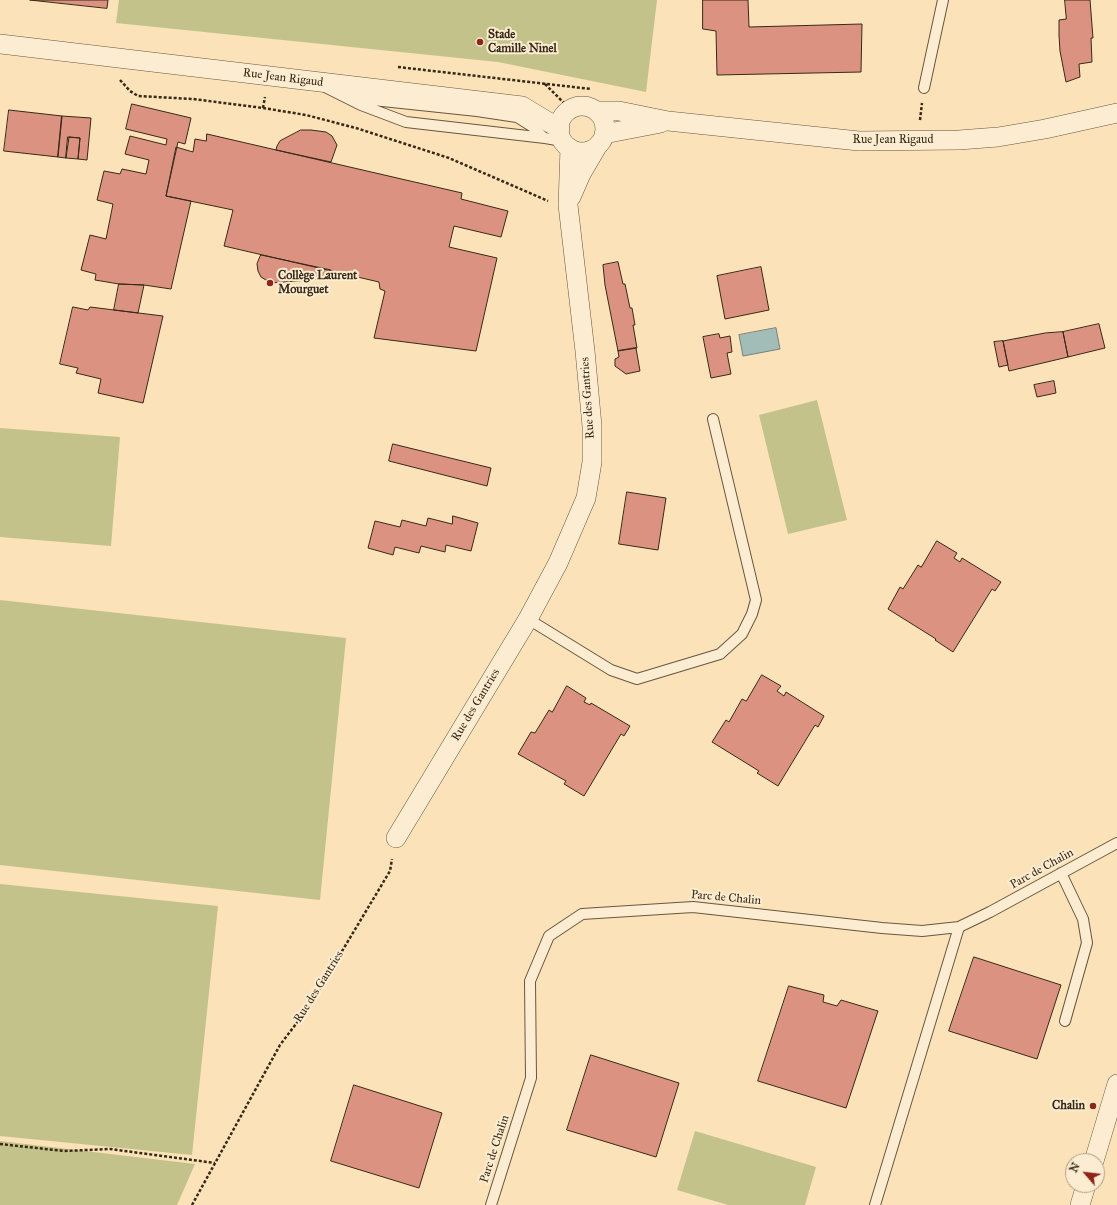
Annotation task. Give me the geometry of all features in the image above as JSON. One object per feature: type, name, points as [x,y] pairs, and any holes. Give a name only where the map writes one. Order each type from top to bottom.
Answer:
[{"type":"street","name":"Rue Jean Rigaud","points":[[0,44],[522,106],[559,139]]},
{"type":"street","points":[[580,106],[592,108],[596,111],[604,122],[601,140],[584,151],[577,151],[559,139],[560,121],[569,110],[580,106]]},
{"type":"street","name":"Rue Jean Rigaud","points":[[596,111],[619,111],[668,121],[859,141],[959,140],[998,137],[1045,129],[1117,113]]},
{"type":"street","name":"Rue Jean Rigaud","points":[[601,140],[668,121]]},
{"type":"street","name":"Rue des Gantries","points":[[396,838],[528,619],[558,563],[586,498],[592,462],[592,426],[585,351],[559,139]]},
{"type":"street","name":"Rue des Gantries","points":[[568,205],[581,174],[601,140]]},
{"type":"street","points":[[1096,1153],[1117,1084]]},
{"type":"street","points":[[1080,1205],[1084,1193]]},
{"type":"lane","points":[[924,88],[943,0]]},
{"type":"lane","points":[[315,81],[361,105],[406,122],[559,139]]},
{"type":"lane","points":[[346,98],[477,111],[517,117],[533,127],[559,139]]},
{"type":"lane","points":[[528,619],[611,670],[637,679],[720,654],[742,634],[752,614],[756,600],[713,419]]},
{"type":"lane","name":"Parc de Chalin","points":[[491,1205],[531,1078],[530,981],[549,936],[582,914],[693,907],[882,928],[922,931],[959,927],[990,912],[1117,843]]},
{"type":"lane","points":[[1061,873],[1083,920],[1087,943],[1065,1021]]},
{"type":"lane","points":[[876,1205],[959,927]]},
{"type":"path","points":[[119,80],[130,91],[138,96],[193,99],[263,108],[335,122],[449,158],[539,198],[568,205]]},
{"type":"path","points":[[545,84],[557,95],[569,110]]},
{"type":"path","points":[[918,140],[924,88]]},
{"type":"path","points":[[263,108],[265,93]]},
{"type":"path","name":"Rue des Gantries","points":[[192,1205],[280,1044],[308,1008],[390,871],[396,838]]},
{"type":"path","points":[[0,1144],[64,1151],[110,1149],[215,1164]]},
{"type":"shaded area","name":"Stade Camille Ninel","points":[[119,0],[657,0],[646,92],[498,62],[116,23]]},
{"type":"shaded area","points":[[817,400],[847,520],[788,534],[759,415]]},
{"type":"shaded area","points":[[0,428],[120,437],[111,546],[0,537]]},
{"type":"shaded area","points":[[0,600],[346,638],[320,900],[0,865]]},
{"type":"shaded area","points":[[0,884],[218,906],[192,1155],[0,1136]]},
{"type":"shaded area","points":[[695,1131],[816,1167],[805,1205],[728,1205],[677,1190]]},
{"type":"shaded area","points":[[0,1141],[195,1164],[177,1205],[0,1205]]},
{"type":"water","points":[[776,328],[780,349],[743,356],[739,335]]},
{"type":"building","points":[[30,0],[108,0],[107,8]]},
{"type":"building","points":[[703,0],[748,0],[749,27],[862,24],[861,72],[717,75],[716,31],[703,29]]},
{"type":"building","points":[[1065,0],[1090,0],[1093,38],[1091,38],[1092,62],[1079,64],[1080,77],[1066,82],[1060,51],[1059,35],[1059,20],[1066,19]]},
{"type":"building","points":[[132,104],[191,118],[185,144],[178,142],[166,196],[191,201],[171,289],[95,280],[96,274],[81,270],[90,235],[106,239],[113,204],[97,200],[104,171],[120,174],[122,169],[146,174],[149,160],[125,154],[130,136],[166,145],[167,139],[126,129]]},
{"type":"building","points":[[9,110],[62,116],[58,157],[4,151]]},
{"type":"building","points":[[62,116],[91,118],[87,160],[78,159],[80,138],[69,137],[66,158],[58,157]]},
{"type":"building","points":[[301,130],[326,132],[332,136],[337,145],[331,162],[276,150],[280,141]]},
{"type":"building","points":[[207,134],[462,193],[461,199],[508,211],[501,237],[454,226],[449,247],[497,258],[476,351],[374,338],[385,291],[380,289],[379,282],[224,246],[233,210],[166,196],[176,147],[193,152],[195,139],[206,141]]},
{"type":"building","points":[[68,137],[80,138],[78,159],[66,158]]},
{"type":"building","points":[[261,255],[331,270],[327,276],[321,279],[271,283],[261,277],[258,271],[257,264]]},
{"type":"building","points":[[618,262],[623,284],[625,284],[630,308],[632,308],[637,348],[618,351],[605,285],[603,265]]},
{"type":"building","points":[[761,267],[769,310],[725,319],[717,276]]},
{"type":"building","points":[[119,284],[144,285],[138,313],[114,310]]},
{"type":"building","points":[[73,307],[88,310],[90,307],[163,316],[143,403],[98,393],[101,379],[76,373],[78,368],[60,364]]},
{"type":"building","points":[[1099,324],[1105,348],[1068,357],[1063,332]]},
{"type":"building","points":[[1063,332],[1068,357],[1009,371],[1003,341],[1045,333]]},
{"type":"building","points":[[719,334],[720,338],[730,336],[732,352],[727,353],[731,374],[711,378],[703,337]]},
{"type":"building","points":[[1003,341],[1008,365],[999,367],[994,342]]},
{"type":"building","points":[[636,348],[640,371],[626,374],[615,366],[615,359],[619,357],[618,351]]},
{"type":"building","points":[[1054,381],[1056,393],[1037,397],[1034,385]]},
{"type":"building","points":[[393,444],[491,468],[487,486],[389,461]]},
{"type":"building","points":[[627,492],[666,498],[658,550],[619,544]]},
{"type":"building","points":[[453,516],[478,523],[471,551],[446,545],[445,552],[421,546],[419,553],[395,547],[393,555],[368,548],[375,521],[400,527],[402,520],[426,526],[428,518],[452,524]]},
{"type":"building","points":[[937,541],[957,553],[954,558],[960,562],[962,558],[1001,582],[995,591],[992,589],[953,652],[935,640],[936,639],[888,609],[900,587],[903,589],[918,565],[921,567]]},
{"type":"building","points":[[762,675],[781,686],[777,691],[784,696],[786,692],[824,716],[818,727],[815,725],[778,786],[757,773],[759,771],[712,742],[726,720],[729,722],[742,699],[746,701]]},
{"type":"building","points":[[567,686],[586,698],[584,702],[590,705],[591,703],[630,726],[624,736],[621,734],[584,796],[564,784],[566,781],[518,754],[531,732],[535,733],[549,710],[552,712]]},
{"type":"building","points":[[974,957],[1061,985],[1037,1059],[949,1031]]},
{"type":"building","points":[[789,986],[824,995],[823,1002],[837,1006],[841,1000],[878,1011],[846,1108],[758,1081]]},
{"type":"building","points":[[591,1055],[679,1083],[656,1157],[567,1130]]},
{"type":"building","points":[[354,1085],[442,1113],[419,1188],[331,1161]]},
{"type":"place","name":"Stade Camille Ninel","points":[[480,42]]},
{"type":"place","name":"Collège Laurent Mourguet","points":[[270,283]]},
{"type":"place","name":"Chalin","points":[[1093,1106]]}]
